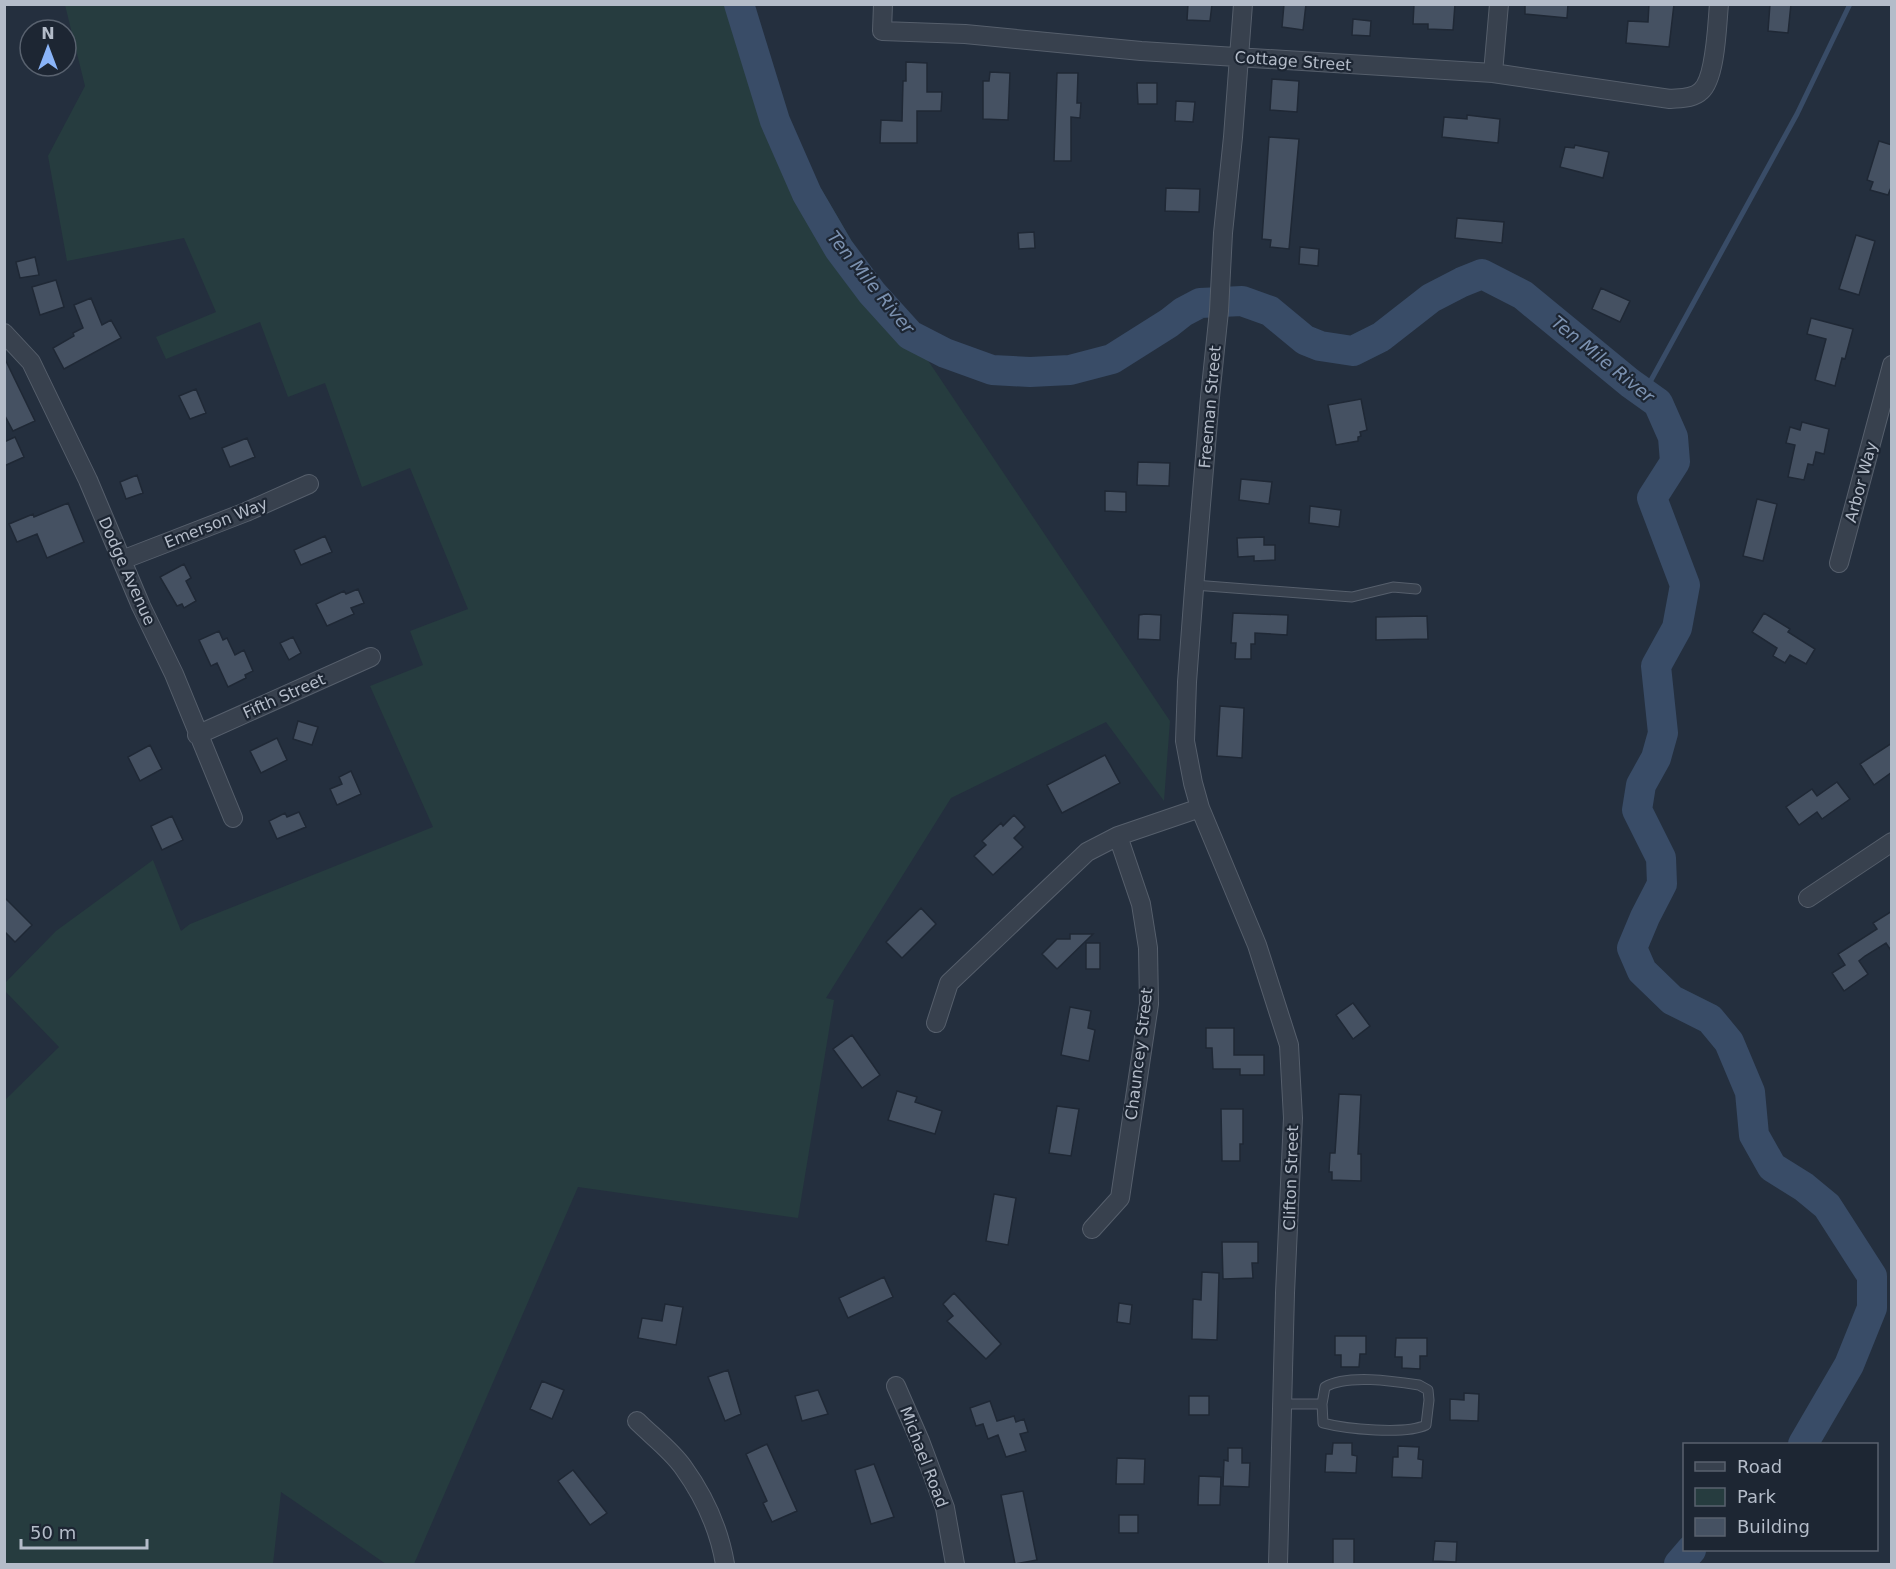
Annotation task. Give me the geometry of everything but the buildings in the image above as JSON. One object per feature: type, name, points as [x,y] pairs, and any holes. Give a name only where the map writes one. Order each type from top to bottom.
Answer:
[{"type":"street","name":"Cottage Street","points":[[883,4],[882,32],[965,34],[1240,58],[1493,72],[1670,99],[1690,97],[1701,92],[1712,69],[1719,4]]},
{"type":"street","name":"Freeman Street","points":[[1200,808],[1185,741],[1186,682],[1219,311],[1223,233],[1243,4]]},
{"type":"street","points":[[1493,72],[1499,4]]},
{"type":"street","name":"Dodge Avenue","points":[[4,333],[31,362],[88,480],[141,606],[174,674],[197,735],[233,818]]},
{"type":"street","name":"Arbor Way","points":[[1839,563],[1892,365]]},
{"type":"street","name":"Emerson Way","points":[[122,560],[246,512],[309,484]]},
{"type":"street","name":"Fifth Street","points":[[197,735],[371,657]]},
{"type":"street","points":[[936,1023],[949,983],[1087,852],[1118,836],[1200,808]]},
{"type":"street","name":"Clifton Street","points":[[1200,808],[1257,945],[1289,1045],[1293,1119],[1285,1293],[1278,1564]]},
{"type":"street","name":"Chauncey Street","points":[[1092,1229],[1120,1198],[1149,1004],[1148,948],[1141,904],[1118,836]]},
{"type":"street","points":[[1808,898],[1892,842]]},
{"type":"street","name":"Michael Road","points":[[896,1386],[945,1508],[955,1564]]},
{"type":"street","points":[[637,1421],[682,1465],[706,1504],[722,1545],[725,1564]]},
{"type":"lane","points":[[1194,585],[1352,597],[1393,587],[1416,589]]},
{"type":"lane","points":[[1350,1381],[1419,1385],[1428,1390],[1429,1400],[1426,1425],[1407,1430],[1336,1426],[1323,1423],[1322,1404],[1325,1387],[1335,1382],[1350,1381]]},
{"type":"lane","points":[[1283,1404],[1322,1404]]},
{"type":"green space","points":[[65,5],[726,5],[743,51],[771,104],[882,292],[1170,721],[1164,801],[1106,722],[951,798],[826,998],[834,1000],[798,1218],[578,1187],[414,1564],[386,1564],[281,1492],[273,1564],[5,1564],[5,1100],[59,1047],[5,991],[5,983],[56,931],[153,860],[181,931],[190,924],[433,827],[370,686],[423,665],[410,631],[468,609],[410,468],[362,487],[325,383],[288,397],[260,322],[166,359],[156,337],[216,312],[184,238],[67,261],[48,156],[85,86],[78,58],[78,18],[68,18]]},
{"type":"waterway","name":"Ten Mile River","points":[[739,4],[775,121],[807,194],[839,249],[872,293],[910,335],[945,353],[992,370],[1030,372],[1070,370],[1112,359],[1200,303],[1242,301],[1270,311],[1305,340],[1320,346],[1353,351],[1381,337],[1431,298],[1482,274],[1523,295],[1630,383],[1658,403],[1673,437],[1675,462],[1652,498],[1685,585],[1677,628],[1656,666],[1663,733],[1656,758],[1641,785],[1637,810],[1661,858],[1662,884],[1632,948],[1642,971],[1672,1000],[1710,1019],[1729,1042],[1750,1092],[1754,1135],[1772,1167],[1804,1187],[1827,1206],[1872,1276],[1872,1308],[1849,1365],[1804,1443]]},
{"type":"waterway","points":[[1644,393],[1797,114],[1850,4]]},
{"type":"waterway","name":"Ten Mile River","points":[[1679,1564],[1690,1551]]}]
